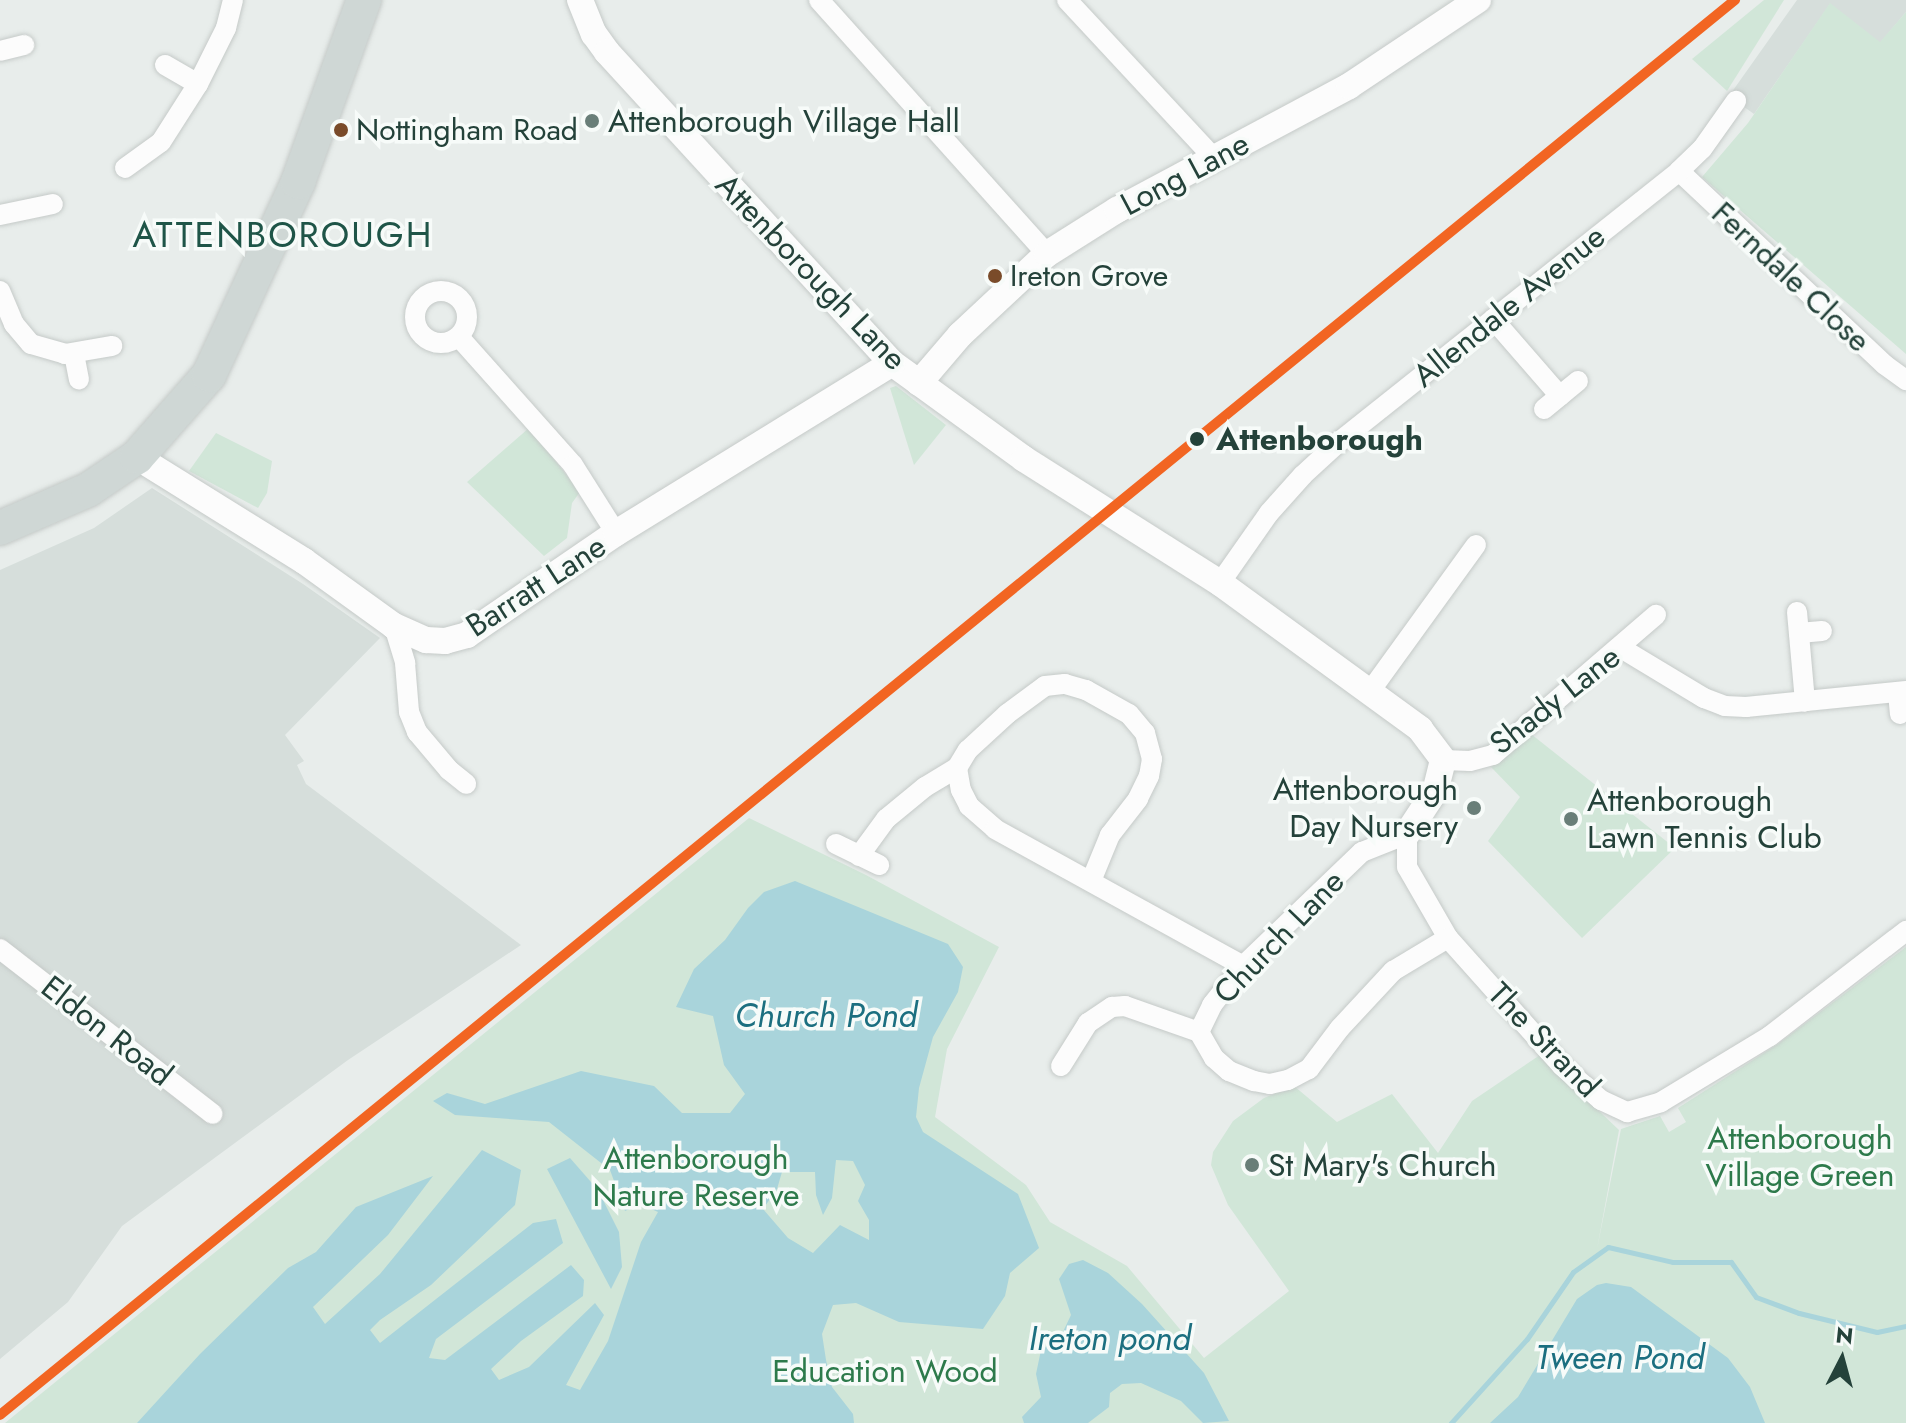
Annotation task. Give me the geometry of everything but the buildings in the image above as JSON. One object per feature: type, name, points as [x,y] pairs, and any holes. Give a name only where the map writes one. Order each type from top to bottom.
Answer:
[{"type":"main road","points":[[0,528],[88,490],[137,457],[189,402],[219,359],[298,182],[364,0]]},
{"type":"street","points":[[125,168],[161,142],[198,84],[226,28],[233,0]]},
{"type":"street","name":"Attenborough Lane","points":[[580,0],[594,34],[607,52],[892,363],[1024,459],[1220,583],[1371,690],[1420,729],[1443,760]]},
{"type":"street","points":[[819,0],[1047,254]]},
{"type":"street","points":[[1067,0],[1214,158]]},
{"type":"street","name":"Long Lane","points":[[919,383],[970,326],[1047,254],[1117,210],[1374,71],[1477,0]]},
{"type":"street","points":[[0,51],[24,45]]},
{"type":"street","points":[[165,65],[198,84]]},
{"type":"street","name":"Allendale Avenue","points":[[1220,583],[1269,513],[1303,475],[1679,171],[1702,149],[1736,101]]},
{"type":"street","name":"Ferndale Close","points":[[1679,171],[1885,365],[1906,380]]},
{"type":"street","points":[[0,215],[53,204]]},
{"type":"street","points":[[0,291],[4,314],[31,344],[49,351],[74,354],[112,346]]},
{"type":"street","points":[[1493,319],[1552,402],[1578,381]]},
{"type":"street","points":[[459,337],[573,465],[616,533]]},
{"type":"street","points":[[74,354],[79,380]]},
{"type":"street","name":"Barratt Lane","points":[[137,457],[304,561],[394,626],[426,640],[445,641],[467,635],[616,533],[892,363]]},
{"type":"street","points":[[1371,690],[1475,554]]},
{"type":"street","name":"Shady Lane","points":[[1443,760],[1470,761],[1493,755],[1656,615]]},
{"type":"street","points":[[1805,702],[1798,622],[1822,631]]},
{"type":"street","points":[[394,626],[405,663],[409,712],[417,732],[449,770],[466,784]]},
{"type":"street","points":[[405,663],[426,640]]},
{"type":"street","points":[[1621,648],[1704,698],[1725,706],[1805,702],[1902,691],[1900,714]]},
{"type":"street","points":[[859,856],[886,819],[925,787],[957,768],[968,750],[1045,686],[1065,684],[1086,690],[1129,714],[1145,733],[1152,759],[1149,776],[1138,799],[1110,835],[1091,881]]},
{"type":"street","points":[[1407,834],[1435,791],[1443,760]]},
{"type":"street","points":[[957,768],[961,790],[969,806],[995,829],[1243,966]]},
{"type":"street","name":"The Strand","points":[[1407,834],[1407,867],[1448,938],[1562,1066],[1601,1100],[1627,1112],[1661,1102],[1770,1036],[1906,931]]},
{"type":"street","name":"Church Lane","points":[[1407,834],[1362,852],[1243,966],[1212,1005],[1199,1032],[1214,1058],[1229,1071],[1270,1084],[1288,1080],[1309,1069],[1340,1028],[1393,971],[1448,938]]},
{"type":"street","points":[[836,844],[879,865]]},
{"type":"street","name":"Eldon Road","points":[[0,949],[213,1114]]},
{"type":"street","points":[[1061,1066],[1088,1023],[1112,1007],[1125,1006],[1199,1032]]},
{"type":"shaded area","points":[[1797,0],[1906,0],[1906,12],[1880,43],[1830,4],[1754,114],[1729,96]]},
{"type":"shaded area","points":[[152,488],[303,584],[380,638],[285,735],[304,761],[297,765],[306,784],[521,945],[348,1060],[122,1226],[68,1302],[0,1359],[0,570],[94,528]]},
{"type":"green space","points":[[1764,0],[1784,0],[1727,91],[1692,59]]},
{"type":"green space","points":[[1830,3],[1880,42],[1906,12],[1906,354],[1702,177],[1748,123]]},
{"type":"green space","points":[[896,386],[946,425],[914,465],[890,388]]},
{"type":"green space","points":[[529,428],[580,492],[572,503],[567,538],[544,556],[467,482]]},
{"type":"green space","points":[[216,433],[272,461],[267,493],[258,508],[189,471]]},
{"type":"green space","name":"Attenborough Lawn Tennis Club","points":[[1531,734],[1675,848],[1582,938],[1488,841],[1520,797],[1491,767]]},
{"type":"green space","name":"Attenborough Nature Reserve","points":[[749,818],[866,875],[999,947],[947,1049],[935,1117],[1026,1185],[1050,1222],[1127,1266],[1204,1358],[1289,1291],[1228,1205],[1211,1165],[1213,1152],[1233,1121],[1264,1098],[1294,1086],[1337,1122],[1392,1094],[1438,1153],[1472,1101],[1540,1055],[1619,1130],[1597,1249],[1621,1129],[1660,1116],[1669,1132],[1686,1122],[1678,1108],[1778,1044],[1906,947],[1906,1423],[5,1423]]},
{"type":"water","name":"Church Pond","points":[[795,881],[948,944],[963,967],[958,992],[933,1037],[919,1088],[916,1117],[923,1132],[1018,1194],[1039,1248],[1010,1273],[1005,1296],[983,1329],[899,1322],[856,1303],[833,1305],[822,1334],[826,1360],[832,1387],[853,1414],[854,1423],[137,1423],[200,1354],[288,1268],[316,1252],[356,1207],[433,1176],[388,1235],[313,1307],[325,1324],[380,1274],[482,1150],[521,1170],[515,1205],[431,1285],[370,1330],[380,1343],[533,1223],[556,1219],[563,1243],[436,1339],[429,1358],[445,1360],[571,1265],[584,1280],[583,1296],[521,1341],[491,1369],[499,1380],[529,1367],[595,1303],[604,1315],[566,1385],[580,1390],[608,1341],[641,1242],[658,1212],[640,1204],[625,1211],[610,1170],[549,1122],[455,1115],[433,1101],[447,1093],[485,1104],[581,1071],[654,1086],[682,1113],[730,1113],[745,1094],[724,1065],[713,1016],[676,1007],[694,969],[725,940],[764,892]],"holes":[[[836,1160],[853,1161],[865,1185],[858,1201],[869,1220],[869,1240],[840,1225],[813,1253],[788,1238],[763,1209],[777,1189],[782,1172],[815,1172],[816,1195],[823,1215],[832,1198]]]},
{"type":"water","points":[[570,1158],[598,1190],[619,1232],[622,1267],[611,1289],[547,1169]]},
{"type":"water","name":"Ireton pond","points":[[1083,1260],[1108,1273],[1142,1304],[1204,1373],[1229,1421],[1203,1423],[1181,1401],[1141,1383],[1122,1384],[1110,1393],[1109,1407],[1088,1423],[1024,1423],[1022,1417],[1041,1397],[1036,1374],[1041,1350],[1061,1336],[1071,1315],[1059,1279],[1069,1264]]},
{"type":"water","name":"Tween Pond","points":[[1606,1283],[1631,1287],[1728,1358],[1750,1387],[1765,1423],[1490,1423],[1518,1397],[1577,1299],[1597,1285]]},
{"type":"waterway","points":[[1451,1423],[1527,1339],[1573,1272],[1608,1247],[1673,1262],[1731,1262],[1756,1297],[1799,1313],[1877,1332],[1906,1326]]},
{"type":"transit line","points":[[0,1415],[1735,0]]},
{"type":"place","name":"Attenborough Village Hall","points":[[592,121]]},
{"type":"place","name":"Nottingham Road","points":[[341,130]]},
{"type":"place","name":"Ireton Grove","points":[[995,276]]},
{"type":"place","name":"Attenborough","points":[[1197,439]]},
{"type":"place","name":"Attenborough Day Nursery","points":[[1474,808]]},
{"type":"place","name":"Attenborough Lawn Tennis Club","points":[[1571,819]]},
{"type":"place","name":"St Mary's Church","points":[[1252,1165]]},
{"type":"district","name":"ATTENBOROUGH","points":[[283,235]]},
{"type":"park label","name":"Attenborough Village Green","points":[[1800,1158]]},
{"type":"park label","name":"Education Wood","points":[[885,1371]]}]
